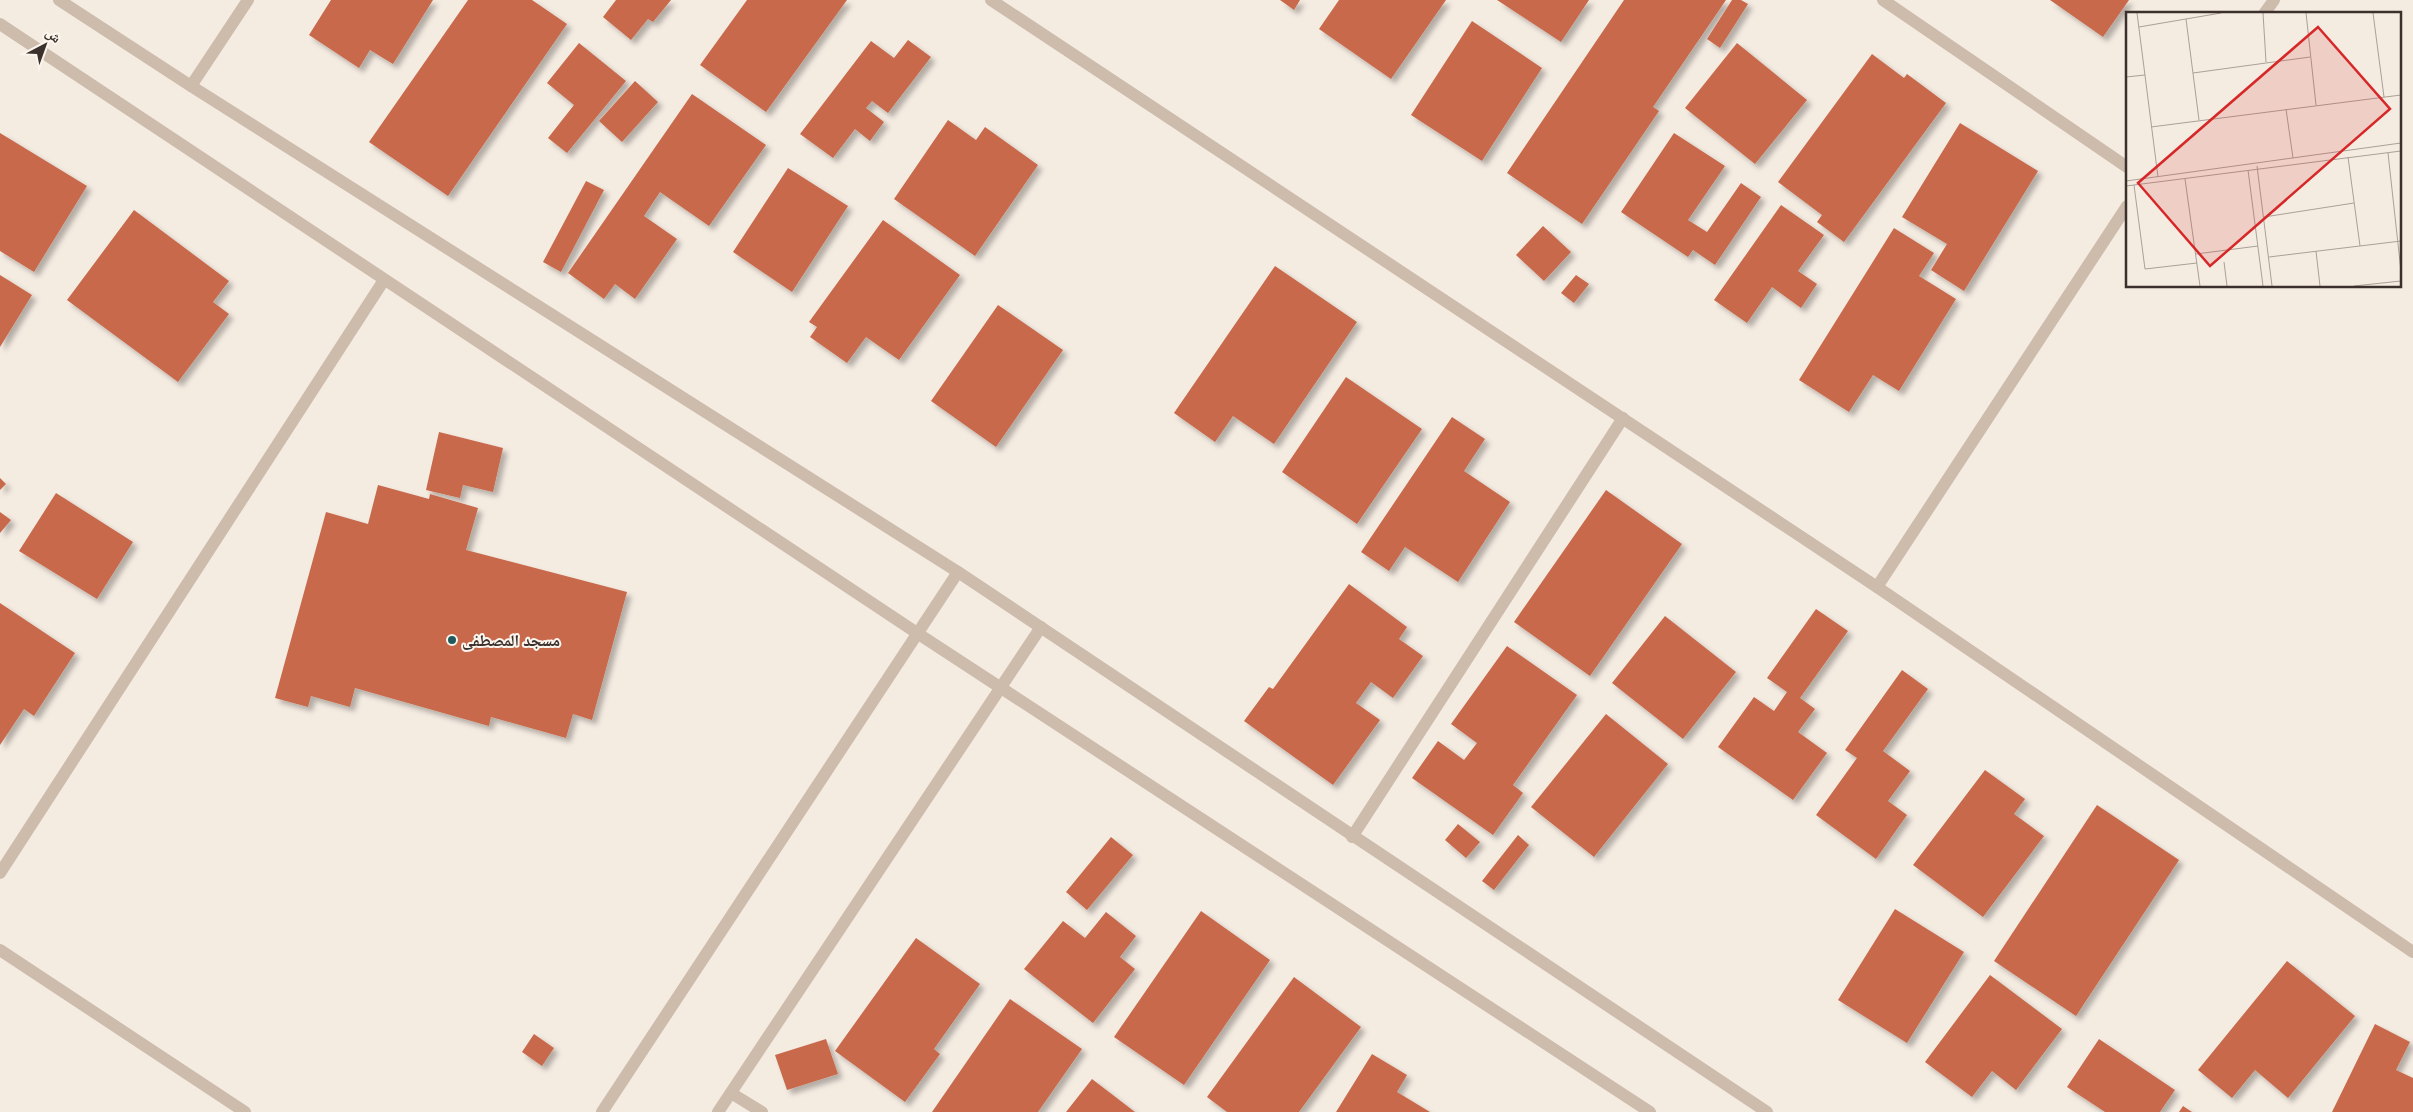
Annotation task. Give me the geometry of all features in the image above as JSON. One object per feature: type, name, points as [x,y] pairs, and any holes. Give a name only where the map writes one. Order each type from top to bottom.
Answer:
[{"type":"street","points":[[59,0],[191,86],[958,572],[1352,837],[1768,1112]]},
{"type":"street","points":[[191,86],[248,0]]},
{"type":"street","points":[[991,0],[1876,587],[2413,952]]},
{"type":"street","points":[[1882,0],[2126,166]]},
{"type":"street","points":[[2265,12],[2274,0]]},
{"type":"street","points":[[0,24],[918,633],[1650,1112]]},
{"type":"street","points":[[1876,587],[2126,208]]},
{"type":"street","points":[[0,873],[384,280]]},
{"type":"street","points":[[1352,837],[1623,418]]},
{"type":"street","points":[[602,1112],[958,572]]},
{"type":"street","points":[[718,1112],[1003,687],[1041,627]]},
{"type":"street","points":[[0,950],[245,1112]]},
{"type":"street","points":[[731,1093],[762,1112]]},
{"type":"building","points":[[331,0],[433,0],[393,64],[370,50],[359,68],[309,35]]},
{"type":"building","points":[[468,0],[532,0],[567,24],[448,196],[369,142]]},
{"type":"building","points":[[616,0],[671,0],[653,22],[648,19],[631,40],[603,17]]},
{"type":"building","points":[[747,0],[847,0],[766,112],[700,65]]},
{"type":"building","points":[[1280,0],[1300,0],[1294,10]]},
{"type":"building","points":[[1339,0],[1446,0],[1391,79],[1319,29]]},
{"type":"building","points":[[1497,0],[1589,0],[1561,42]]},
{"type":"building","points":[[1624,0],[1726,0],[1653,107],[1659,111],[1582,224],[1507,173]]},
{"type":"building","points":[[1732,0],[1741,0],[1748,4],[1720,48],[1707,39]]},
{"type":"building","points":[[2050,0],[2129,0],[2103,37]]},
{"type":"building","points":[[1472,21],[1542,68],[1482,161],[1411,115]]},
{"type":"building","points":[[908,40],[931,57],[888,113],[872,101],[866,108],[884,122],[870,141],[855,129],[833,158],[800,134],[871,41],[894,58]]},
{"type":"building","points":[[579,43],[626,81],[567,153],[548,138],[574,105],[547,83]]},
{"type":"building","points":[[1737,43],[1807,100],[1755,164],[1685,108]]},
{"type":"building","points":[[1872,54],[1904,78],[1907,74],[1946,103],[1844,242],[1817,222],[1822,215],[1778,182]]},
{"type":"building","points":[[635,81],[658,102],[622,142],[599,121]]},
{"type":"building","points":[[692,94],[766,145],[709,226],[660,192],[644,216],[677,239],[635,299],[615,284],[604,299],[568,273]]},
{"type":"building","points":[[948,120],[976,140],[985,127],[1038,165],[975,256],[894,199]]},
{"type":"building","points":[[1960,123],[2038,171],[1964,291],[1931,270],[1947,244],[1902,217]]},
{"type":"building","points":[[0,133],[87,186],[34,272],[0,251]]},
{"type":"building","points":[[1674,133],[1725,166],[1688,220],[1707,232],[1741,183],[1761,197],[1715,265],[1693,250],[1688,257],[1621,212]]},
{"type":"building","points":[[788,168],[848,206],[792,292],[733,252]]},
{"type":"building","points":[[586,181],[604,190],[561,272],[543,262]]},
{"type":"building","points":[[1781,205],[1824,235],[1798,271],[1817,284],[1801,308],[1772,287],[1747,323],[1714,300]]},
{"type":"building","points":[[134,210],[229,281],[213,302],[229,314],[178,382],[67,300]]},
{"type":"building","points":[[883,220],[960,275],[899,360],[866,337],[847,363],[810,337],[817,327],[809,322]]},
{"type":"building","points":[[1543,226],[1571,252],[1544,281],[1516,255]]},
{"type":"building","points":[[1894,228],[1934,253],[1919,276],[1956,299],[1899,391],[1873,375],[1849,412],[1799,380]]},
{"type":"building","points":[[1275,266],[1357,322],[1274,444],[1233,416],[1215,442],[1174,413]]},
{"type":"building","points":[[0,275],[32,295],[0,347]]},
{"type":"building","points":[[1576,275],[1589,284],[1574,303],[1561,293]]},
{"type":"building","points":[[998,305],[1063,350],[996,447],[931,401]]},
{"type":"building","points":[[1346,377],[1422,429],[1357,524],[1282,472]]},
{"type":"building","points":[[1452,417],[1485,439],[1464,471],[1510,502],[1458,582],[1405,547],[1389,571],[1361,552]]},
{"type":"building","points":[[439,432],[503,448],[493,492],[463,485],[460,498],[426,490]]},
{"type":"building","points":[[0,478],[6,484],[0,490]]},
{"type":"building","name":"مسجد المصطفى","points":[[378,485],[429,499],[430,494],[478,508],[466,550],[627,592],[592,720],[573,714],[566,738],[491,717],[489,726],[355,688],[350,707],[311,696],[308,707],[275,698],[326,512],[368,524]]},
{"type":"building","points":[[1606,490],[1682,544],[1590,676],[1514,622]]},
{"type":"building","points":[[56,493],[133,542],[97,599],[19,551]]},
{"type":"building","points":[[0,512],[11,520],[0,533]]},
{"type":"building","points":[[1349,584],[1407,627],[1399,639],[1423,656],[1393,698],[1371,682],[1356,703],[1380,720],[1333,785],[1244,721],[1269,687],[1273,689]]},
{"type":"building","points":[[0,603],[75,653],[34,716],[24,709],[0,745]]},
{"type":"building","points":[[1816,609],[1848,631],[1800,698],[1815,709],[1798,732],[1827,753],[1793,800],[1718,747],[1754,697],[1774,711],[1787,692],[1767,678]]},
{"type":"building","points":[[1665,616],[1736,672],[1683,739],[1612,683]]},
{"type":"building","points":[[1507,646],[1577,695],[1513,785],[1523,793],[1493,835],[1412,778],[1438,741],[1464,760],[1477,743],[1451,724]]},
{"type":"building","points":[[1902,670],[1928,689],[1883,751],[1910,771],[1888,801],[1907,815],[1876,859],[1816,815],[1857,758],[1845,750]]},
{"type":"building","points":[[1606,714],[1668,764],[1594,857],[1531,807]]},
{"type":"building","points":[[1985,770],[2025,799],[2014,814],[2044,836],[1983,917],[1913,865]]},
{"type":"building","points":[[2097,805],[2179,860],[2076,1016],[1994,961]]},
{"type":"building","points":[[1458,824],[1480,842],[1466,858],[1445,840]]},
{"type":"building","points":[[1518,835],[1529,845],[1494,890],[1482,881]]},
{"type":"building","points":[[1111,837],[1133,855],[1087,910],[1066,892]]},
{"type":"building","points":[[1895,909],[1964,952],[1907,1043],[1838,1000]]},
{"type":"building","points":[[1201,911],[1270,960],[1184,1085],[1114,1037]]},
{"type":"building","points":[[1106,912],[1136,936],[1120,957],[1135,969],[1093,1023],[1024,969],[1063,921],[1085,938]]},
{"type":"building","points":[[916,938],[980,984],[934,1049],[940,1054],[905,1102],[835,1051]]},
{"type":"building","points":[[2287,961],[2355,1016],[2288,1098],[2255,1070],[2232,1098],[2198,1070]]},
{"type":"building","points":[[1990,975],[2062,1029],[2016,1090],[1992,1071],[1972,1097],[1925,1062]]},
{"type":"building","points":[[1294,977],[1361,1027],[1299,1112],[1227,1112],[1207,1097]]},
{"type":"building","points":[[1010,999],[1082,1049],[1038,1112],[932,1112]]},
{"type":"building","points":[[2375,1024],[2410,1042],[2396,1070],[2413,1078],[2413,1112],[2332,1112]]},
{"type":"building","points":[[534,1034],[554,1048],[542,1066],[522,1052]]},
{"type":"building","points":[[826,1039],[838,1074],[787,1090],[775,1055]]},
{"type":"building","points":[[2099,1039],[2175,1090],[2160,1112],[2105,1112],[2067,1087]]},
{"type":"building","points":[[1372,1054],[1407,1075],[1397,1092],[1430,1112],[1336,1112]]},
{"type":"building","points":[[1092,1079],[1135,1112],[1066,1112]]},
{"type":"building","points":[[2183,1106],[2192,1112],[2179,1112]]},
{"type":"place","name":"مسجد المصطفى","points":[[452,640]]}]
